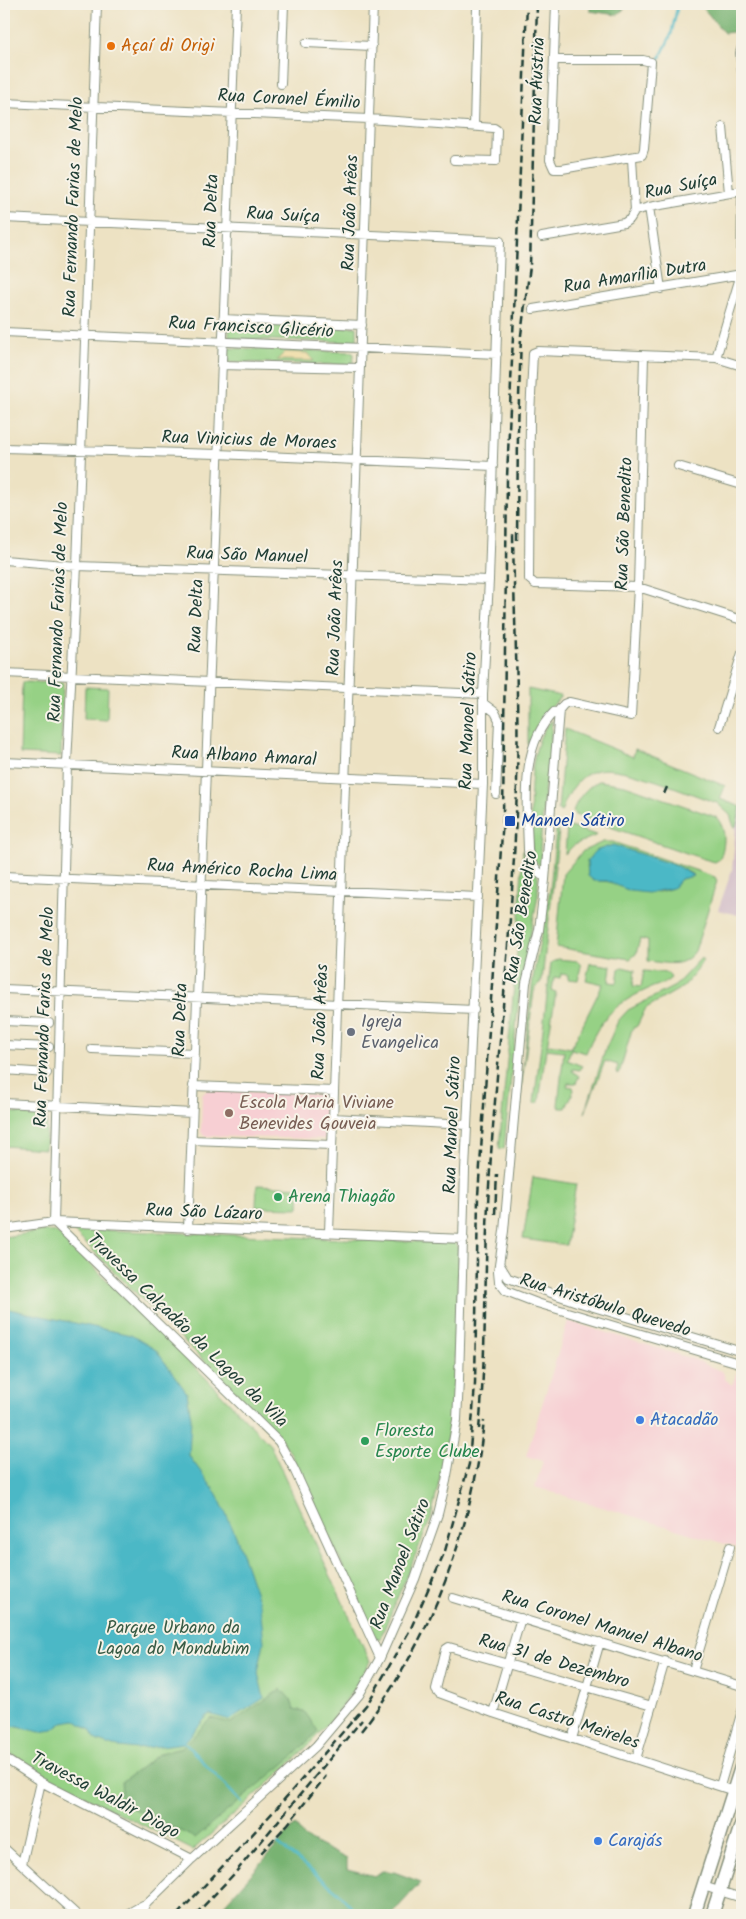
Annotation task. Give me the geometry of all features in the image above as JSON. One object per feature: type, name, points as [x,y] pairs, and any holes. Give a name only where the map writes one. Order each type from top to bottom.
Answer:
[{"type":"main road","points":[[694,1915],[742,1764]]},
{"type":"main road","points":[[712,1915],[742,1822]]},
{"type":"street","name":"Rua Fernando Farias de Melo","points":[[54,1222],[67,764],[77,566],[97,4]]},
{"type":"street","name":"Rua Delta","points":[[188,1229],[230,113],[236,4]]},
{"type":"street","points":[[281,84],[284,4]]},
{"type":"street","name":"Rua João Arêas","points":[[329,1232],[353,576],[355,461],[362,325],[373,4]]},
{"type":"street","name":"Rua Áustria","points":[[556,4],[550,160],[554,169],[632,158]]},
{"type":"street","points":[[474,126],[477,7]]},
{"type":"street","points":[[306,43],[372,46]]},
{"type":"street","points":[[742,46],[740,53],[742,73]]},
{"type":"street","points":[[554,60],[643,60],[651,62],[644,149],[640,156],[632,158],[635,211]]},
{"type":"street","name":"Rua Coronel Émilio","points":[[4,104],[92,106],[369,119],[474,126],[498,130],[497,160],[494,162],[454,160]]},
{"type":"street","points":[[723,127],[729,193]]},
{"type":"street","points":[[716,358],[742,274],[742,191]]},
{"type":"street","name":"Rua Suíça","points":[[542,237],[624,223],[630,219],[635,211],[649,207],[742,191]]},
{"type":"street","points":[[649,207],[661,289]]},
{"type":"street","name":"Rua Suíça","points":[[4,218],[500,241]]},
{"type":"street","name":"Rua Manoel Sátiro","points":[[138,1915],[147,1903],[192,1859],[316,1746],[359,1695],[380,1658],[428,1545],[446,1481],[457,1420],[467,1125],[474,1010],[483,784],[483,698],[489,580],[500,241]]},
{"type":"street","name":"Rua Amarília Dutra","points":[[533,309],[742,274]]},
{"type":"street","name":"Rua Francisco Glicério","points":[[223,319],[362,325]]},
{"type":"street","name":"Rua Francisco Glicério","points":[[4,332],[497,354]]},
{"type":"street","points":[[742,366],[716,358],[538,351],[533,355],[530,416],[529,578],[535,584],[638,587],[742,620]]},
{"type":"street","name":"Rua São Benedito","points":[[500,1265],[526,983],[539,930],[545,880],[559,710],[564,704],[569,702],[631,716],[638,587],[644,356]]},
{"type":"street","name":"Rua Francisco Glicério","points":[[221,365],[360,368]]},
{"type":"street","name":"Rua Vinicius de Moraes","points":[[4,448],[218,454],[493,466]]},
{"type":"street","points":[[678,466],[724,483],[742,485]]},
{"type":"street","name":"Rua São Manuel","points":[[4,560],[77,566],[213,569],[489,580]]},
{"type":"street","points":[[719,727],[742,653]]},
{"type":"street","points":[[4,673],[349,688],[483,698],[499,720],[496,794]]},
{"type":"street","points":[[541,875],[530,861],[528,850],[530,761],[536,736],[554,712]]},
{"type":"street","name":"Rua Albano Amaral","points":[[4,762],[483,784]]},
{"type":"street","name":"Rua Américo Rocha Lima","points":[[4,876],[201,883],[478,897]]},
{"type":"street","points":[[4,989],[474,1010]]},
{"type":"street","points":[[4,1020],[49,1023]]},
{"type":"street","points":[[4,1045],[49,1047]]},
{"type":"street","points":[[92,1049],[195,1053]]},
{"type":"street","points":[[4,1070],[48,1072]]},
{"type":"street","points":[[194,1086],[334,1091]]},
{"type":"street","points":[[4,1103],[192,1113]]},
{"type":"street","points":[[333,1118],[467,1125]]},
{"type":"street","points":[[192,1140],[332,1145]]},
{"type":"street","name":"Rua São Lázaro","points":[[4,1229],[54,1222],[464,1239]]},
{"type":"street","name":"Travessa Calçadão da Lagoa da Vila","points":[[54,1222],[279,1442],[380,1658]]},
{"type":"street","name":"Rua Aristóbulo Quevedo","points":[[500,1265],[508,1278],[577,1302],[742,1352]]},
{"type":"street","name":"Rua Aristóbulo Quevedo","points":[[500,1265],[498,1272],[499,1282],[506,1291],[537,1304],[742,1364]]},
{"type":"street","points":[[574,1314],[577,1302]]},
{"type":"street","points":[[693,1671],[730,1547]]},
{"type":"street","name":"Rua Coronel Manuel Albano","points":[[453,1598],[742,1686]]},
{"type":"street","points":[[493,1713],[521,1618]]},
{"type":"street","points":[[572,1739],[600,1642]]},
{"type":"street","name":"Rua 31 de Dezembro","points":[[448,1647],[652,1706]]},
{"type":"street","name":"Rua Castro Meireles","points":[[448,1647],[436,1691],[493,1713],[734,1791]]},
{"type":"street","points":[[636,1759],[665,1661]]},
{"type":"street","points":[[720,1786],[742,1711]]},
{"type":"street","name":"Travessa Waldir Diogo","points":[[4,1758],[41,1782],[192,1859]]},
{"type":"street","points":[[22,1864],[41,1782]]},
{"type":"street","points":[[4,1848],[77,1915]]},
{"type":"street","points":[[703,1886],[742,1898]]},
{"type":"street","name":"Rua Manoel Sátiro","points":[[125,1915],[147,1903]]},
{"type":"shaded area","points":[[742,804],[742,916],[718,910],[732,870],[736,826]]},
{"type":"shaded area","points":[[207,1090],[326,1095],[325,1139],[204,1136],[201,1132],[202,1095]]},
{"type":"shaded area","name":"Atacadão","points":[[568,1321],[693,1359],[723,1372],[725,1379],[732,1385],[737,1372],[742,1374],[742,1549],[535,1487],[543,1461],[526,1456]]},
{"type":"green space","points":[[590,4],[630,4],[617,15],[590,11]]},
{"type":"green space","points":[[700,4],[742,4],[742,31],[724,33]]},
{"type":"green space","points":[[229,323],[357,327],[357,342],[229,339]]},
{"type":"green space","points":[[229,348],[351,352],[354,354],[351,365],[229,362],[227,361]]},
{"type":"green space","points":[[22,682],[63,683],[61,756],[20,754]]},
{"type":"green space","points":[[85,687],[108,688],[107,720],[84,719]]},
{"type":"green space","points":[[528,689],[561,696],[545,715],[528,745]]},
{"type":"green space","points":[[552,720],[549,776],[545,782],[540,850],[542,854],[541,867],[532,858],[531,783],[537,747],[543,731]]},
{"type":"green space","points":[[565,729],[633,757],[635,749],[725,786],[720,799],[741,807],[736,826],[734,827],[730,815],[717,803],[639,775],[609,769],[591,772],[579,781],[570,792],[561,812],[558,810]]},
{"type":"green space","points":[[599,781],[625,785],[716,817],[722,827],[724,837],[720,859],[715,862],[704,859],[575,815],[573,811],[580,797],[590,786]]},
{"type":"green space","points":[[567,826],[597,835],[574,845],[565,854]]},
{"type":"green space","points":[[556,830],[559,831],[542,980],[534,991],[518,1112],[533,978],[550,889]]},
{"type":"green space","points":[[603,842],[613,842],[715,877],[717,881],[695,951],[690,957],[674,964],[648,961],[648,941],[640,939],[636,954],[630,959],[556,947],[563,874],[583,851]],"holes":[[[613,845],[677,866],[694,875],[681,879],[673,888],[659,892],[620,887],[613,882],[599,881],[588,876],[587,861],[595,851]]]},
{"type":"green space","points":[[523,850],[529,865],[538,876],[538,895],[519,996],[504,1149],[499,1148],[517,953]]},
{"type":"green space","points":[[701,958],[703,960],[695,973],[683,987],[646,1008],[637,1026],[632,1029],[619,1074],[616,1073],[618,1065],[605,1061],[585,1113],[606,1048],[618,1021],[628,1010],[675,986]]},
{"type":"green space","points":[[558,959],[578,961],[581,966],[578,980],[568,979],[568,975],[561,974],[560,978],[554,977],[552,991],[556,992],[547,1047],[549,1044],[571,1048],[603,984],[586,980],[590,963],[611,966],[609,982],[617,983],[619,969],[622,967],[635,970],[633,986],[641,987],[644,971],[668,973],[671,978],[625,1001],[609,1014],[602,1022],[586,1053],[571,1049],[567,1060],[582,1066],[579,1070],[573,1069],[572,1071],[579,1076],[576,1083],[568,1083],[567,1086],[573,1087],[574,1090],[566,1108],[560,1108],[558,1105],[564,1051],[546,1049],[539,1102],[537,1104],[534,1103],[551,963]]},
{"type":"green space","points":[[4,1112],[43,1114],[47,1119],[45,1149],[4,1146]]},
{"type":"green space","points":[[533,1177],[576,1184],[566,1245],[523,1239]]},
{"type":"green space","name":"Arena Thiagão","points":[[257,1185],[300,1187],[299,1208],[256,1207]]},
{"type":"green space","name":"Floresta Esporte Clube","points":[[71,1229],[455,1243],[459,1248],[454,1384],[446,1450],[431,1518],[380,1639],[376,1638],[290,1452],[276,1432]]},
{"type":"green space","name":"Parque Urbano da Lagoa do Mondubim","points":[[44,1231],[56,1232],[71,1245],[198,1370],[270,1445],[370,1661],[354,1689],[314,1739],[291,1763],[193,1850],[40,1774],[4,1749],[4,1237]]},
{"type":"green space","points":[[281,1689],[291,1700],[294,1709],[304,1711],[318,1731],[292,1757],[195,1838],[120,1802],[122,1782],[160,1753],[182,1748],[211,1718],[231,1723]]},
{"type":"green space","points":[[295,1825],[304,1837],[347,1859],[347,1869],[375,1876],[382,1871],[394,1872],[421,1882],[391,1915],[215,1915]]},
{"type":"sand","points":[[285,352],[307,353],[314,361],[277,360]]},
{"type":"water","points":[[613,845],[677,866],[694,876],[681,879],[673,888],[648,893],[630,891],[607,881],[594,881],[588,876],[587,861],[595,851]]},
{"type":"water","name":"Parque Urbano da Lagoa do Mondubim","points":[[4,1308],[131,1335],[156,1350],[187,1393],[191,1418],[189,1456],[217,1494],[236,1536],[260,1606],[264,1642],[258,1673],[264,1698],[230,1720],[209,1714],[184,1743],[136,1749],[113,1746],[96,1740],[90,1730],[75,1720],[63,1722],[53,1730],[40,1732],[4,1724]]},
{"type":"waterway","points":[[658,62],[671,35],[678,4]]},
{"type":"waterway","points":[[183,1741],[242,1803]]},
{"type":"waterway","points":[[278,1844],[338,1892],[358,1915]]},
{"type":"railway","points":[[177,1915],[275,1810],[368,1703],[411,1628],[445,1551],[469,1464],[475,1384],[478,1196],[503,818],[507,478],[527,4]]},
{"type":"railway","points":[[517,540],[521,335],[530,266],[537,4]]},
{"type":"railway","points":[[479,1429],[482,1399],[489,1186],[509,933],[517,781],[513,533]]},
{"type":"railway","points":[[664,794],[667,787]]},
{"type":"railway","points":[[495,1214],[497,1174]]},
{"type":"railway","points":[[361,1731],[386,1697],[408,1661],[444,1585],[458,1545],[469,1504],[478,1463],[484,1421]]},
{"type":"railway","points":[[195,1915],[235,1873],[362,1720]]},
{"type":"railway","points":[[261,1853],[288,1824],[326,1776]]},
{"type":"place","name":"Açaí di Origi","points":[[111,46]]},
{"type":"place","name":"Manoel Sátiro","points":[[510,821]]},
{"type":"place","name":"Igreja Evangelica","points":[[351,1032]]},
{"type":"place","name":"Escola Maria Viviane Benevides Gouveia","points":[[229,1113]]},
{"type":"place","name":"Arena Thiagão","points":[[278,1197]]},
{"type":"place","name":"Atacadão","points":[[640,1420]]},
{"type":"place","name":"Floresta Esporte Clube","points":[[365,1441]]},
{"type":"place","name":"Carajás","points":[[598,1841]]}]
